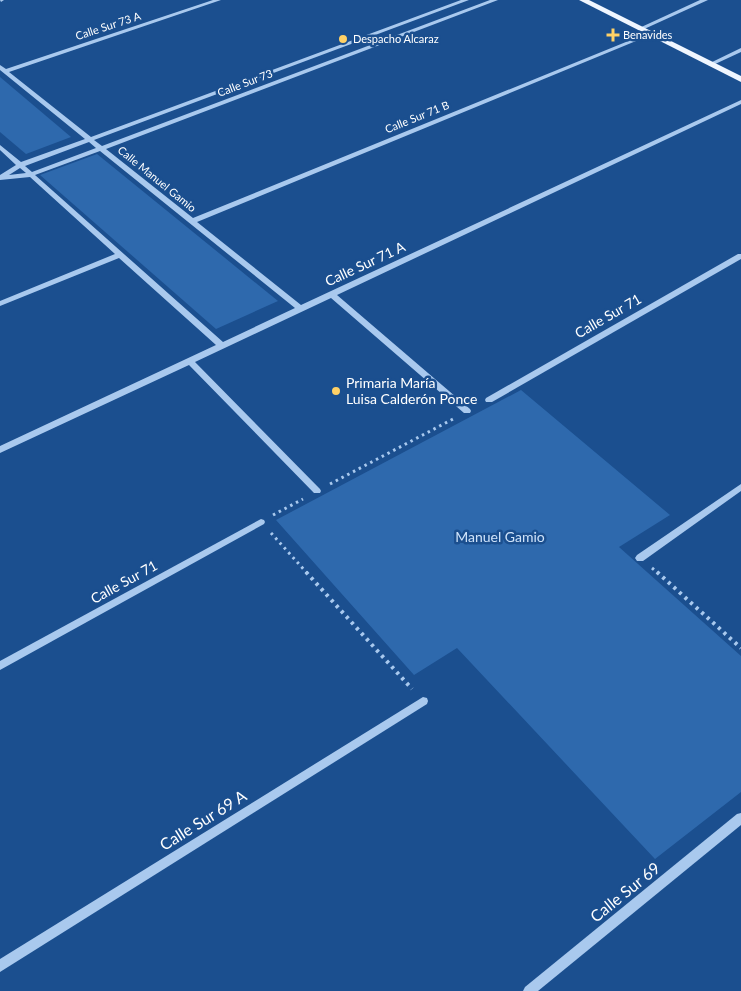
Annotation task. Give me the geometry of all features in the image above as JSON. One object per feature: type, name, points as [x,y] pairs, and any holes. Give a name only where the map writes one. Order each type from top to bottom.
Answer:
[{"type":"main road","points":[[583,0],[741,79]]},
{"type":"street","name":"Calle Sur 73 A","points":[[2,69],[218,0]]},
{"type":"street","name":"Calle Sur 73","points":[[0,178],[20,165],[466,0]]},
{"type":"street","name":"Calle Sur 73","points":[[0,178],[30,175],[495,0]]},
{"type":"street","points":[[640,29],[705,0]]},
{"type":"street","name":"Calle Sur 71 B","points":[[192,221],[650,34]]},
{"type":"street","points":[[711,64],[741,50]]},
{"type":"street","name":"Calle Manuel Gamio","points":[[2,69],[301,309]]},
{"type":"street","name":"Calle Sur 71 A","points":[[0,450],[741,102]]},
{"type":"street","points":[[0,147],[221,345]]},
{"type":"street","points":[[0,304],[120,255]]},
{"type":"street","name":"Calle Sur 71","points":[[489,400],[741,256]]},
{"type":"street","points":[[331,294],[468,411]]},
{"type":"street","points":[[189,360],[317,491]]},
{"type":"street","points":[[640,558],[741,487]]},
{"type":"street","name":"Calle Sur 71","points":[[0,666],[261,522]]},
{"type":"street","name":"Calle Sur 69 A","points":[[0,966],[423,701]]},
{"type":"street","name":"Calle Sur 69","points":[[529,991],[741,818]]},
{"type":"path","points":[[423,701],[261,522],[468,411]]},
{"type":"path","points":[[640,558],[741,648]]},
{"type":"green space","points":[[0,77],[71,137],[26,154],[0,132]]},
{"type":"green space","points":[[97,154],[278,301],[216,329],[40,175]]},
{"type":"green space","name":"Manuel Gamio","points":[[521,390],[670,515],[619,547],[741,656],[741,792],[655,859],[457,648],[414,675],[276,520]]},
{"type":"place","name":"Benavides","points":[[613,35]]},
{"type":"place","name":"Despacho Alcaraz","points":[[343,39]]},
{"type":"place","name":"Primaria María Luisa Calderón Ponce","points":[[336,391]]}]
